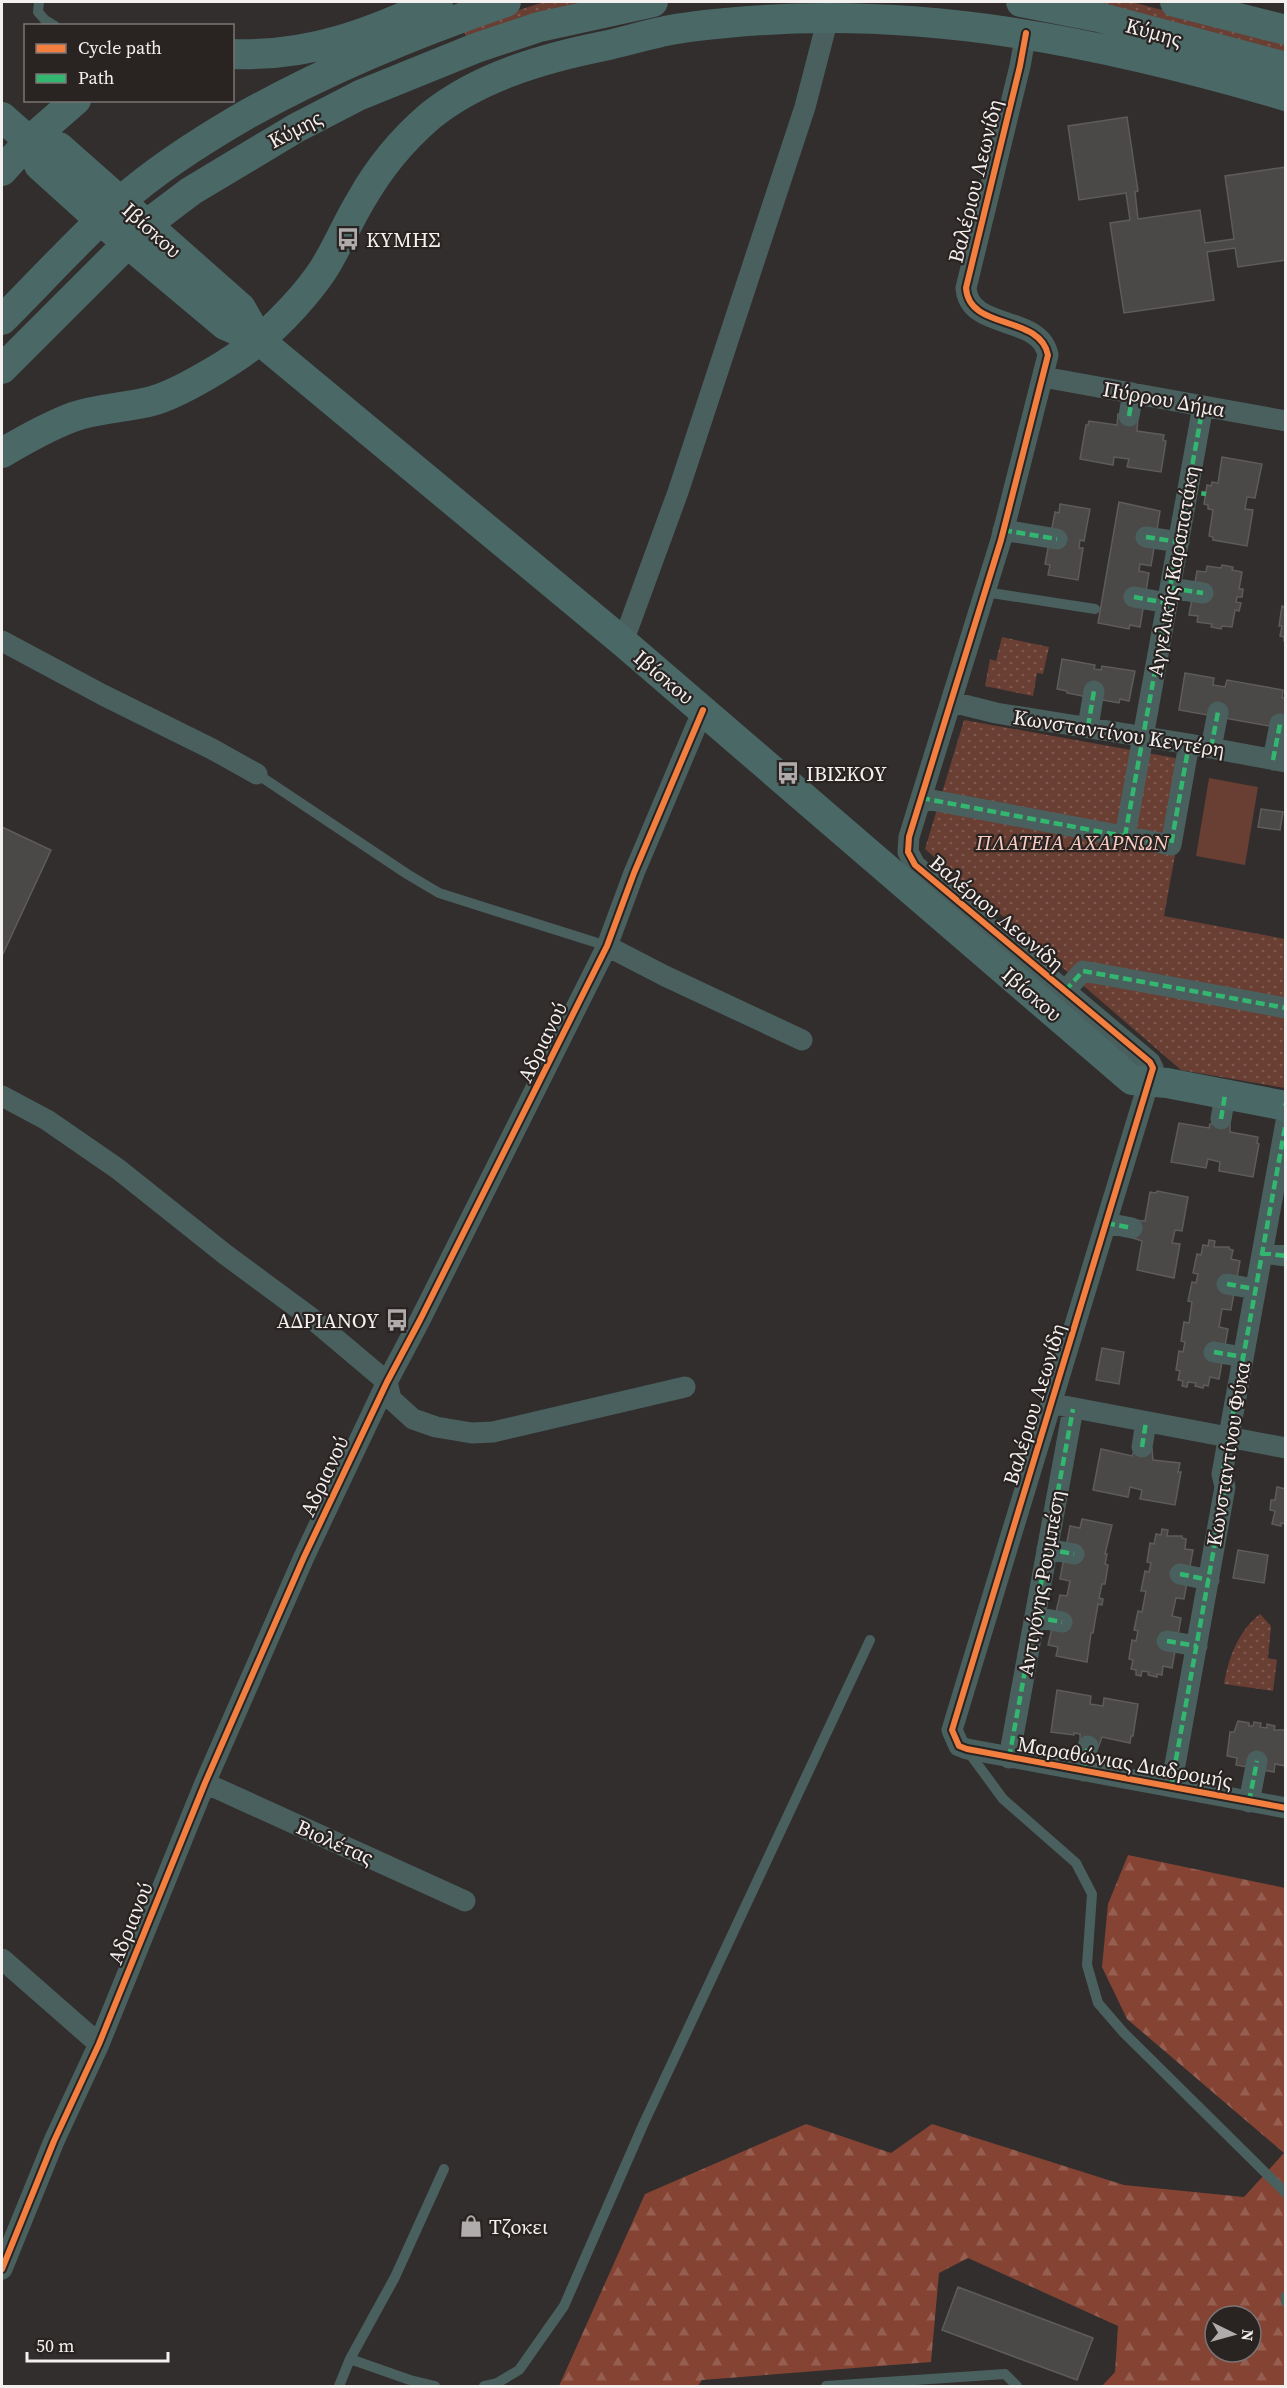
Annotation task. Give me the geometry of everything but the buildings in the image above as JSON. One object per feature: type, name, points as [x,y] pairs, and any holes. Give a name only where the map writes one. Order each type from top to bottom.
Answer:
[{"type":"street","points":[[234,54],[254,55],[308,50],[365,33],[438,2]]},
{"type":"street","name":"Κύμης","points":[[2,320],[111,211],[170,163],[218,131],[276,98],[342,65],[397,41],[506,2]]},
{"type":"street","name":"Κύμης","points":[[2,369],[137,234],[191,191],[241,159],[360,95],[425,67],[539,27],[653,2]]},
{"type":"street","name":"Κύμης","points":[[1020,2],[1098,17],[1286,67]]},
{"type":"street","name":"Κύμης","points":[[1175,2],[1286,30]]},
{"type":"street","points":[[623,642],[678,492],[805,107],[828,18]]},
{"type":"street","points":[[2,453],[73,417],[153,401],[213,371],[259,340],[307,291],[321,272],[360,201],[391,154],[432,115],[458,96],[482,84],[577,51],[662,31],[724,23],[828,18],[930,22],[1026,33],[1096,47],[1208,74],[1286,96]]},
{"type":"street","name":"Βαλέριου Λεωνίδη","points":[[963,1747],[952,1730],[1153,1068],[1150,1062],[915,865],[908,852],[909,837],[1004,530],[1048,355],[1046,346],[1039,336],[976,310],[967,296],[966,288],[1026,33]]},
{"type":"street","points":[[2,171],[29,141],[74,102]]},
{"type":"street","points":[[2,117],[29,141]]},
{"type":"street","name":"Ιβίσκου","points":[[29,141],[59,147],[111,211],[137,234],[241,308],[259,340],[704,710],[1132,1080],[1167,1083],[1222,1107],[1285,1105]]},
{"type":"street","name":"Πύρρου Δήμα","points":[[1043,377],[1286,421]]},
{"type":"street","points":[[1129,416],[1133,393]]},
{"type":"street","name":"Αγγελικής Καραπατάκη","points":[[1125,836],[1179,542],[1197,492],[1203,406]]},
{"type":"street","points":[[1004,530],[1057,539]]},
{"type":"street","points":[[1146,537],[1179,542]]},
{"type":"street","points":[[1134,597],[1203,593]]},
{"type":"street","points":[[2,641],[257,774]]},
{"type":"street","points":[[1088,728],[1094,691]]},
{"type":"street","name":"Κωνσταντίνου Κεντέρη","points":[[952,702],[996,713],[1143,736],[1279,761]]},
{"type":"street","name":"Αδριανού","points":[[2,2269],[54,2140],[99,2044],[206,1784],[304,1557],[387,1382],[426,1310],[607,946],[634,873],[704,710]]},
{"type":"street","points":[[1211,748],[1218,712]]},
{"type":"street","points":[[1279,761],[1280,724]]},
{"type":"street","points":[[921,798],[1171,845],[1189,744]]},
{"type":"street","points":[[607,946],[665,976],[802,1040]]},
{"type":"street","points":[[1065,991],[1083,971],[1286,1008]]},
{"type":"street","points":[[2,1096],[47,1120],[118,1168],[226,1255],[310,1317],[387,1382],[391,1399],[413,1419],[436,1427],[472,1433],[493,1432],[527,1426],[685,1387]]},
{"type":"street","name":"Κωνσταντίνου Φύκα","points":[[1171,1787],[1225,1486],[1222,1474],[1255,1289],[1280,1186],[1286,1122]]},
{"type":"street","points":[[1106,1223],[1132,1227]]},
{"type":"street","points":[[1262,1253],[1286,1256]]},
{"type":"street","points":[[1227,1284],[1255,1289]]},
{"type":"street","points":[[1214,1352],[1243,1358]]},
{"type":"street","points":[[1051,1403],[1286,1448]]},
{"type":"street","name":"Αντιγόνης Ρουμπέση","points":[[1009,1758],[1073,1409]]},
{"type":"street","points":[[1142,1447],[1146,1422]]},
{"type":"street","points":[[1047,1549],[1074,1554]]},
{"type":"street","points":[[1180,1574],[1209,1580]]},
{"type":"street","points":[[1035,1617],[1062,1622]]},
{"type":"street","points":[[1167,1641],[1197,1646]]},
{"type":"street","points":[[1083,1771],[1088,1746]]},
{"type":"street","name":"Μαραθώνιας Διαδρομής","points":[[963,1747],[1009,1758],[1286,1808]]},
{"type":"street","points":[[1249,1802],[1257,1761]]},
{"type":"street","name":"Βιολέτας","points":[[206,1784],[465,1901]]},
{"type":"street","points":[[2,1959],[99,2044]]},
{"type":"lane","points":[[39,2],[38,12],[52,24]]},
{"type":"lane","points":[[985,592],[1095,609]]},
{"type":"lane","points":[[257,774],[439,893],[607,946]]},
{"type":"lane","points":[[484,2386],[497,2383],[519,2370],[564,2306],[643,2125],[870,1640]]},
{"type":"lane","points":[[963,1747],[1003,1799],[1076,1863],[1092,1894],[1087,1965],[1098,2003],[1124,2033],[1286,2193]]},
{"type":"lane","points":[[339,2386],[350,2359],[395,2277],[444,2169]]},
{"type":"lane","points":[[1286,2296],[1286,2302]]},
{"type":"lane","points":[[350,2359],[435,2386]]},
{"type":"lane","points":[[826,2386],[1005,2374],[1017,2386]]},
{"type":"green space","points":[[544,2],[595,2],[467,39],[463,28]]},
{"type":"green space","points":[[1081,2],[1132,2],[1285,43],[1285,52]]},
{"type":"green space","points":[[1002,637],[1049,647],[1043,674],[1037,673],[1033,696],[985,686],[990,659],[996,661]]},
{"type":"green space","name":"ΠΛΑΤΕΙΑ ΑΧΑΡΝΩΝ","points":[[964,720],[1192,761],[1164,916],[1285,939],[1285,1088],[1181,1070],[925,849]]},
{"type":"green space","points":[[1209,778],[1258,787],[1245,865],[1196,856]]},
{"type":"green space","points":[[1260,1614],[1271,1626],[1268,1658],[1277,1660],[1273,1691],[1224,1684],[1240,1637]]},
{"type":"green space","points":[[1128,1855],[1285,1888],[1285,2386],[1102,2386],[1115,2372],[1118,2326],[968,2258],[939,2273],[931,2362],[702,2380],[698,2386],[559,2386],[645,2194],[806,2124],[891,2153],[932,2124],[1124,2185],[1244,2197],[1284,2153],[1127,2019],[1102,1967],[1108,1904]]},
{"type":"marked path","points":[[1129,416],[1133,393]]},
{"type":"marked path","points":[[1125,836],[1203,406]]},
{"type":"marked path","points":[[1188,491],[1206,494]]},
{"type":"marked path","points":[[1003,530],[1057,539]]},
{"type":"marked path","points":[[1146,537],[1179,542]]},
{"type":"marked path","points":[[1170,588],[1203,593]]},
{"type":"marked path","points":[[1134,597],[1167,603]]},
{"type":"marked path","points":[[1088,727],[1094,691]]},
{"type":"marked path","points":[[1211,748],[1218,712]]},
{"type":"marked path","points":[[1273,760],[1280,724]]},
{"type":"marked path","points":[[921,798],[1171,845],[1189,744]]},
{"type":"marked path","points":[[1065,991],[1083,971],[1286,1008]]},
{"type":"marked path","points":[[1221,1119],[1225,1095]]},
{"type":"marked path","points":[[1171,1787],[1225,1487],[1222,1474],[1286,1122]]},
{"type":"marked path","points":[[1106,1223],[1132,1228]]},
{"type":"marked path","points":[[1262,1253],[1286,1256]]},
{"type":"marked path","points":[[1227,1284],[1255,1289]]},
{"type":"marked path","points":[[1214,1352],[1243,1357]]},
{"type":"marked path","points":[[1009,1758],[1073,1409]]},
{"type":"marked path","points":[[1142,1447],[1146,1422]]},
{"type":"marked path","points":[[1047,1549],[1074,1554]]},
{"type":"marked path","points":[[1180,1574],[1209,1580]]},
{"type":"marked path","points":[[1035,1617],[1062,1622]]},
{"type":"marked path","points":[[1167,1641],[1197,1646]]},
{"type":"marked path","points":[[1083,1771],[1088,1746]]},
{"type":"marked path","points":[[1249,1802],[1257,1761]]},
{"type":"cycle path","points":[[1026,33],[966,288],[970,302],[979,311],[1032,333],[1042,342],[1048,355],[1001,540],[909,837],[908,852],[915,865],[1150,1062],[1153,1068],[952,1730],[959,1746],[967,1749],[1286,1808]]},
{"type":"cycle path","points":[[2,2269],[54,2141],[99,2044],[205,1783],[304,1557],[387,1382],[607,946],[634,873],[703,710]]},
{"type":"place","name":"ΚΥΜΗΣ","points":[[348,239]]},
{"type":"place","name":"ΙΒΙΣΚΟΥ","points":[[788,773]]},
{"type":"place","name":"ΑΔΡΙΑΝΟΥ","points":[[397,1320]]},
{"type":"place","name":"Τζοκει","points":[[471,2226]]}]
